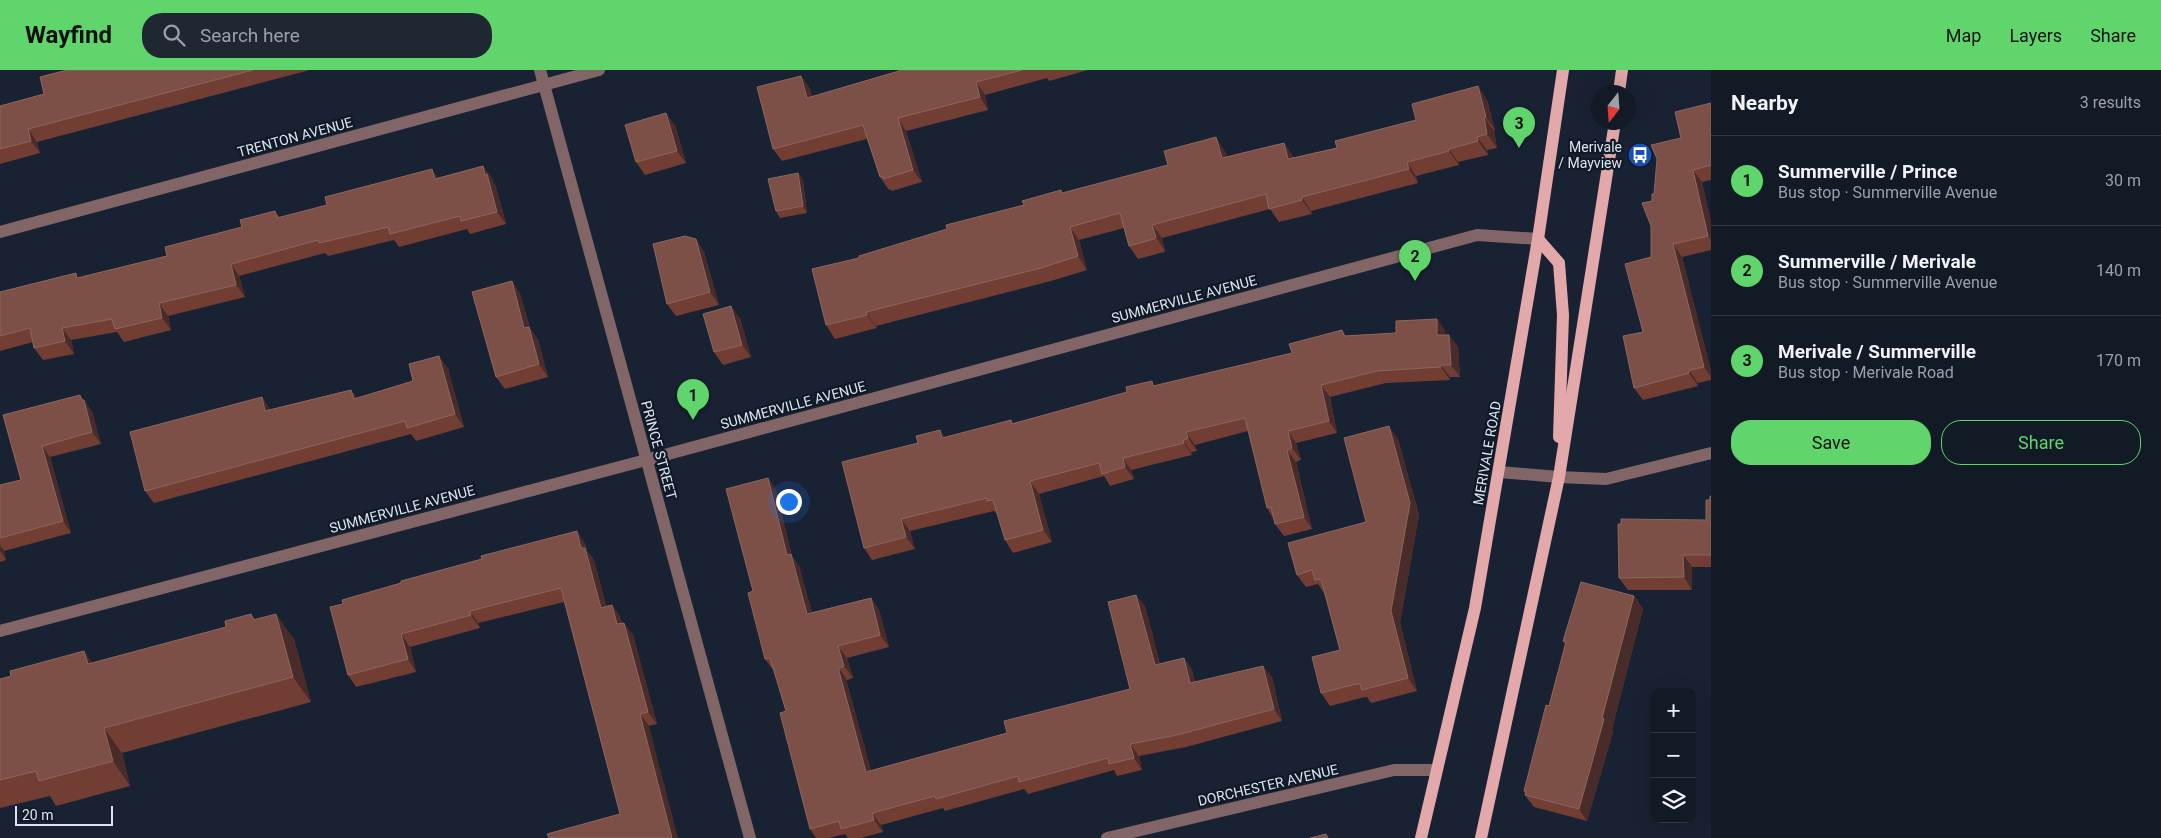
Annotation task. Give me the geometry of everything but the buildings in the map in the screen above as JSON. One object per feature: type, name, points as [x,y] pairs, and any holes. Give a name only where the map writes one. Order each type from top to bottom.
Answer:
[{"type":"main road","name":"MERIVALE ROAD","points":[[1421,838],[1475,608],[1500,472],[1563,70]]},
{"type":"main road","points":[[1620,85],[1622,70]]},
{"type":"main road","points":[[1481,838],[1559,477],[1614,130]]},
{"type":"main road","points":[[1538,239],[1559,263],[1562,315],[1559,377],[1559,477]]},
{"type":"street","name":"PRINCE STREET","points":[[540,70],[750,838]]},
{"type":"street","name":"TRENTON AVENUE","points":[[0,232],[599,70]]},
{"type":"street","name":"SUMMERVILLE AVENUE","points":[[0,631],[646,460],[1477,236],[1538,239]]},
{"type":"street","points":[[1500,472],[1606,479],[1711,453]]},
{"type":"street","name":"DORCHESTER AVENUE","points":[[1107,838],[1394,770],[1436,770]]},
{"type":"place","name":"Merivale / Summerville","points":[[1519,148]]},
{"type":"place","name":"Merivale / Mayview","points":[[1640,155]]},
{"type":"place","name":"Summerville / Merivale","points":[[1415,281]]},
{"type":"place","name":"Summerville / Prince","points":[[693,420]]}]
